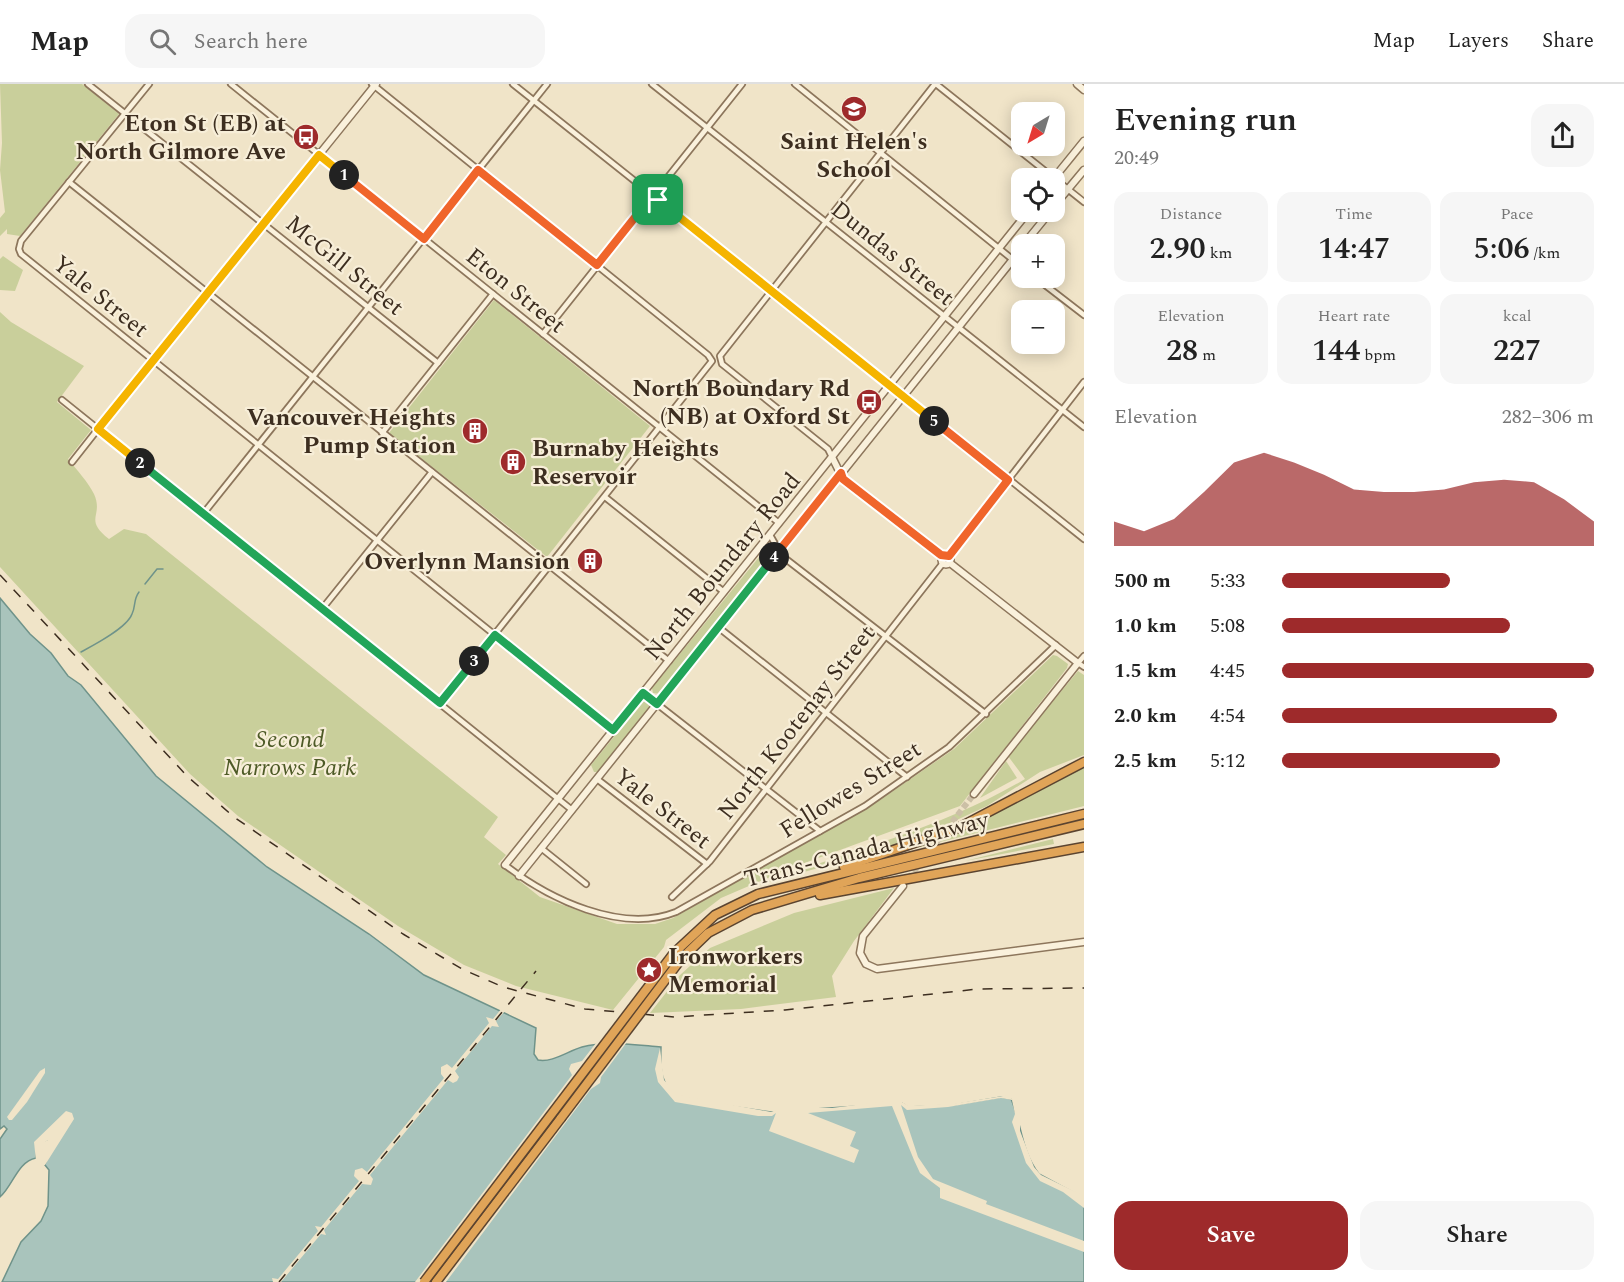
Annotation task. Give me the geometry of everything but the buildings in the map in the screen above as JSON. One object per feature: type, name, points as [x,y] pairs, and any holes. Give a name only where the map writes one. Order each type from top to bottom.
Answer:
[{"type":"highway","points":[[779,887],[870,860],[949,832],[1084,762]]},
{"type":"highway","name":"Trans-Canada Highway","points":[[677,956],[702,924],[728,906],[779,887],[1084,814]]},
{"type":"highway","name":"Trans-Canada Highway","points":[[677,956],[735,917],[784,901],[870,876],[1084,824]]},
{"type":"highway","points":[[784,901],[1081,846]]},
{"type":"highway","points":[[424,1282],[677,956]]},
{"type":"highway","points":[[436,1282],[677,956]]},
{"type":"street","name":"McGill Street","points":[[88,84],[438,363]]},
{"type":"street","points":[[148,84],[69,182],[669,661]]},
{"type":"street","name":"Eton Street","points":[[231,84],[779,523]]},
{"type":"street","points":[[513,84],[1084,539]]},
{"type":"street","points":[[203,514],[547,84]]},
{"type":"street","name":"Dundas Street","points":[[652,84],[1084,427]]},
{"type":"street","points":[[543,334],[742,84]]},
{"type":"street","points":[[795,84],[1011,258]]},
{"type":"street","points":[[1041,168],[935,84],[770,290],[722,352],[720,359],[727,369],[828,449],[843,479],[1081,665]]},
{"type":"street","points":[[1077,84],[1084,90]]},
{"type":"street","points":[[72,462],[374,85],[708,354],[712,361],[440,703]]},
{"type":"street","points":[[1062,168],[1084,141]]},
{"type":"street","points":[[1065,193],[1084,170]]},
{"type":"street","name":"Yale Street","points":[[69,182],[21,241],[19,249],[25,258],[613,730]]},
{"type":"street","points":[[1065,187],[1084,202]]},
{"type":"street","name":"North Boundary Road","points":[[505,865],[1020,222]]},
{"type":"street","name":"North Boundary Road","points":[[1033,234],[1042,222]]},
{"type":"street","name":"North Boundary Road","points":[[519,876],[1011,260]]},
{"type":"street","points":[[1049,288],[1084,315]]},
{"type":"street","points":[[382,433],[493,294]]},
{"type":"street","name":"North Kootenay Street","points":[[672,897],[707,864],[767,789],[1084,382]]},
{"type":"street","points":[[62,400],[572,810]]},
{"type":"street","points":[[322,609],[432,472]]},
{"type":"street","points":[[605,496],[724,592]]},
{"type":"street","points":[[770,535],[779,550],[986,714]]},
{"type":"street","points":[[718,627],[827,711],[907,777]]},
{"type":"street","name":"Fellowes Street","points":[[505,865],[519,876],[565,900],[602,913],[634,919],[655,919],[692,904],[865,806],[949,747],[1056,645]]},
{"type":"street","points":[[974,794],[1081,665],[1084,656]]},
{"type":"street","points":[[643,693],[820,831]]},
{"type":"street","name":"Yale Street","points":[[597,779],[707,864]]},
{"type":"street","points":[[541,848],[586,885]]},
{"type":"street","points":[[903,886],[863,936],[860,953],[866,964],[877,969],[1084,942]]},
{"type":"green space","points":[[0,84],[82,84],[119,114],[20,236],[7,234],[7,229],[0,236],[0,218],[5,212],[0,170],[2,143]]},
{"type":"green space","points":[[3,256],[23,270],[15,291],[0,290],[0,259]]},
{"type":"green space","points":[[494,300],[650,426],[547,557],[389,433]]},
{"type":"green space","name":"Second Narrows Park","points":[[0,312],[11,322],[84,366],[57,402],[91,430],[68,459],[94,494],[97,508],[95,522],[101,532],[109,539],[124,529],[146,534],[498,817],[484,837],[506,855],[498,864],[540,897],[617,924],[655,924],[673,918],[880,800],[954,749],[1053,655],[1068,664],[1067,668],[960,806],[791,868],[721,898],[666,940],[664,947],[613,1010],[516,986],[464,965],[398,926],[238,816],[190,774],[0,567]]},
{"type":"green space","points":[[768,546],[774,552],[661,694],[653,693],[652,688]]},
{"type":"green space","points":[[1078,671],[1084,675],[1084,755],[1040,772],[987,806],[909,842],[755,886],[927,826],[993,797],[1025,779],[1008,756]]},
{"type":"green space","points":[[643,701],[649,702],[650,708],[599,772],[594,772],[591,765]]},
{"type":"green space","points":[[1006,761],[1017,778],[980,798]]},
{"type":"green space","points":[[1084,767],[1084,806],[916,848],[974,825]]},
{"type":"green space","points":[[1053,839],[1054,844],[965,861]]},
{"type":"green space","points":[[894,888],[854,941],[832,976],[836,997],[741,1009],[650,1013],[680,975],[710,948],[794,913]]},
{"type":"water","points":[[0,598],[30,634],[51,653],[68,676],[81,685],[156,776],[267,867],[369,934],[424,975],[536,1028],[534,1054],[538,1060],[549,1060],[591,1045],[622,1044],[661,1047],[665,1083],[681,1099],[771,1112],[902,1103],[908,1107],[953,1105],[1001,1097],[1011,1099],[1025,1147],[1039,1174],[1084,1198],[1084,1282],[2,1282],[21,1242],[41,1221],[48,1206],[49,1170],[45,1165],[51,1138],[37,1144],[36,1158],[24,1164],[0,1197],[0,1139],[7,1129],[4,1126],[0,1129]]},
{"type":"pier","points":[[502,1008],[506,1010],[496,1021],[499,1027],[492,1026],[455,1071],[459,1077],[457,1081],[453,1083],[448,1080],[370,1175],[373,1179],[371,1185],[362,1184],[324,1230],[326,1235],[321,1234],[281,1282],[273,1282],[272,1278],[278,1279],[318,1231],[315,1226],[321,1227],[359,1181],[354,1176],[355,1170],[362,1168],[367,1172],[444,1078],[441,1074],[441,1067],[447,1064],[452,1068],[489,1023],[486,1017],[493,1019]]},
{"type":"pier","points":[[627,1042],[601,1077],[600,1083],[591,1089],[446,1282],[415,1282],[572,1075],[569,1069],[571,1064],[582,1061],[596,1043]]},
{"type":"pier","points":[[660,1048],[664,1080],[678,1095],[771,1112],[781,1108],[832,1108],[887,1101],[902,1102],[909,1106],[957,1103],[1010,1095],[1020,1114],[1020,1131],[1034,1167],[1041,1175],[1084,1196],[1084,1208],[1063,1192],[1040,1181],[1026,1163],[1012,1122],[1015,1114],[1012,1100],[1001,1098],[948,1107],[907,1110],[901,1105],[918,1157],[933,1179],[987,1201],[986,1204],[1084,1241],[1084,1252],[940,1198],[940,1188],[920,1173],[892,1106],[808,1113],[856,1132],[850,1146],[859,1150],[854,1163],[769,1131],[776,1113],[772,1116],[758,1116],[675,1102],[658,1082],[655,1069]]},
{"type":"pier","points":[[45,1068],[45,1073],[27,1102],[12,1120],[9,1120],[7,1117],[40,1071]]},
{"type":"pier","points":[[66,1111],[72,1113],[74,1119],[45,1165],[41,1165],[43,1148],[48,1140],[38,1147],[39,1159],[36,1161],[34,1142]]},
{"type":"waterway","points":[[145,584],[157,569],[163,569]]},
{"type":"waterway","points":[[81,652],[110,636],[124,625],[132,614],[139,592]]},
{"type":"tunnel","points":[[908,879],[974,794]]},
{"type":"railway","points":[[0,575],[188,777],[234,817],[403,934],[462,969],[503,987],[585,1009],[674,1017],[785,1010],[978,989],[1084,988]]},
{"type":"railway","points":[[279,1282],[536,971]]},
{"type":"place","name":"Saint Helen's School","points":[[854,109]]},
{"type":"place","name":"Eton St (EB) at North Gilmore Ave","points":[[306,137]]},
{"type":"place","name":"North Boundary Rd (NB) at Oxford St","points":[[869,402]]},
{"type":"place","name":"Vancouver Heights Pump Station","points":[[475,431]]},
{"type":"place","name":"Burnaby Heights Reservoir","points":[[513,462]]},
{"type":"place","name":"Overlynn Mansion","points":[[590,561]]},
{"type":"place","name":"Ironworkers Memorial","points":[[649,970]]},
{"type":"route","points":[[319,155],[424,239],[478,170],[597,265],[652,196],[658,200],[1008,480],[949,556],[943,557],[843,479],[841,473],[657,704],[643,693],[613,730],[495,635],[440,703],[98,429],[319,155]]}]
